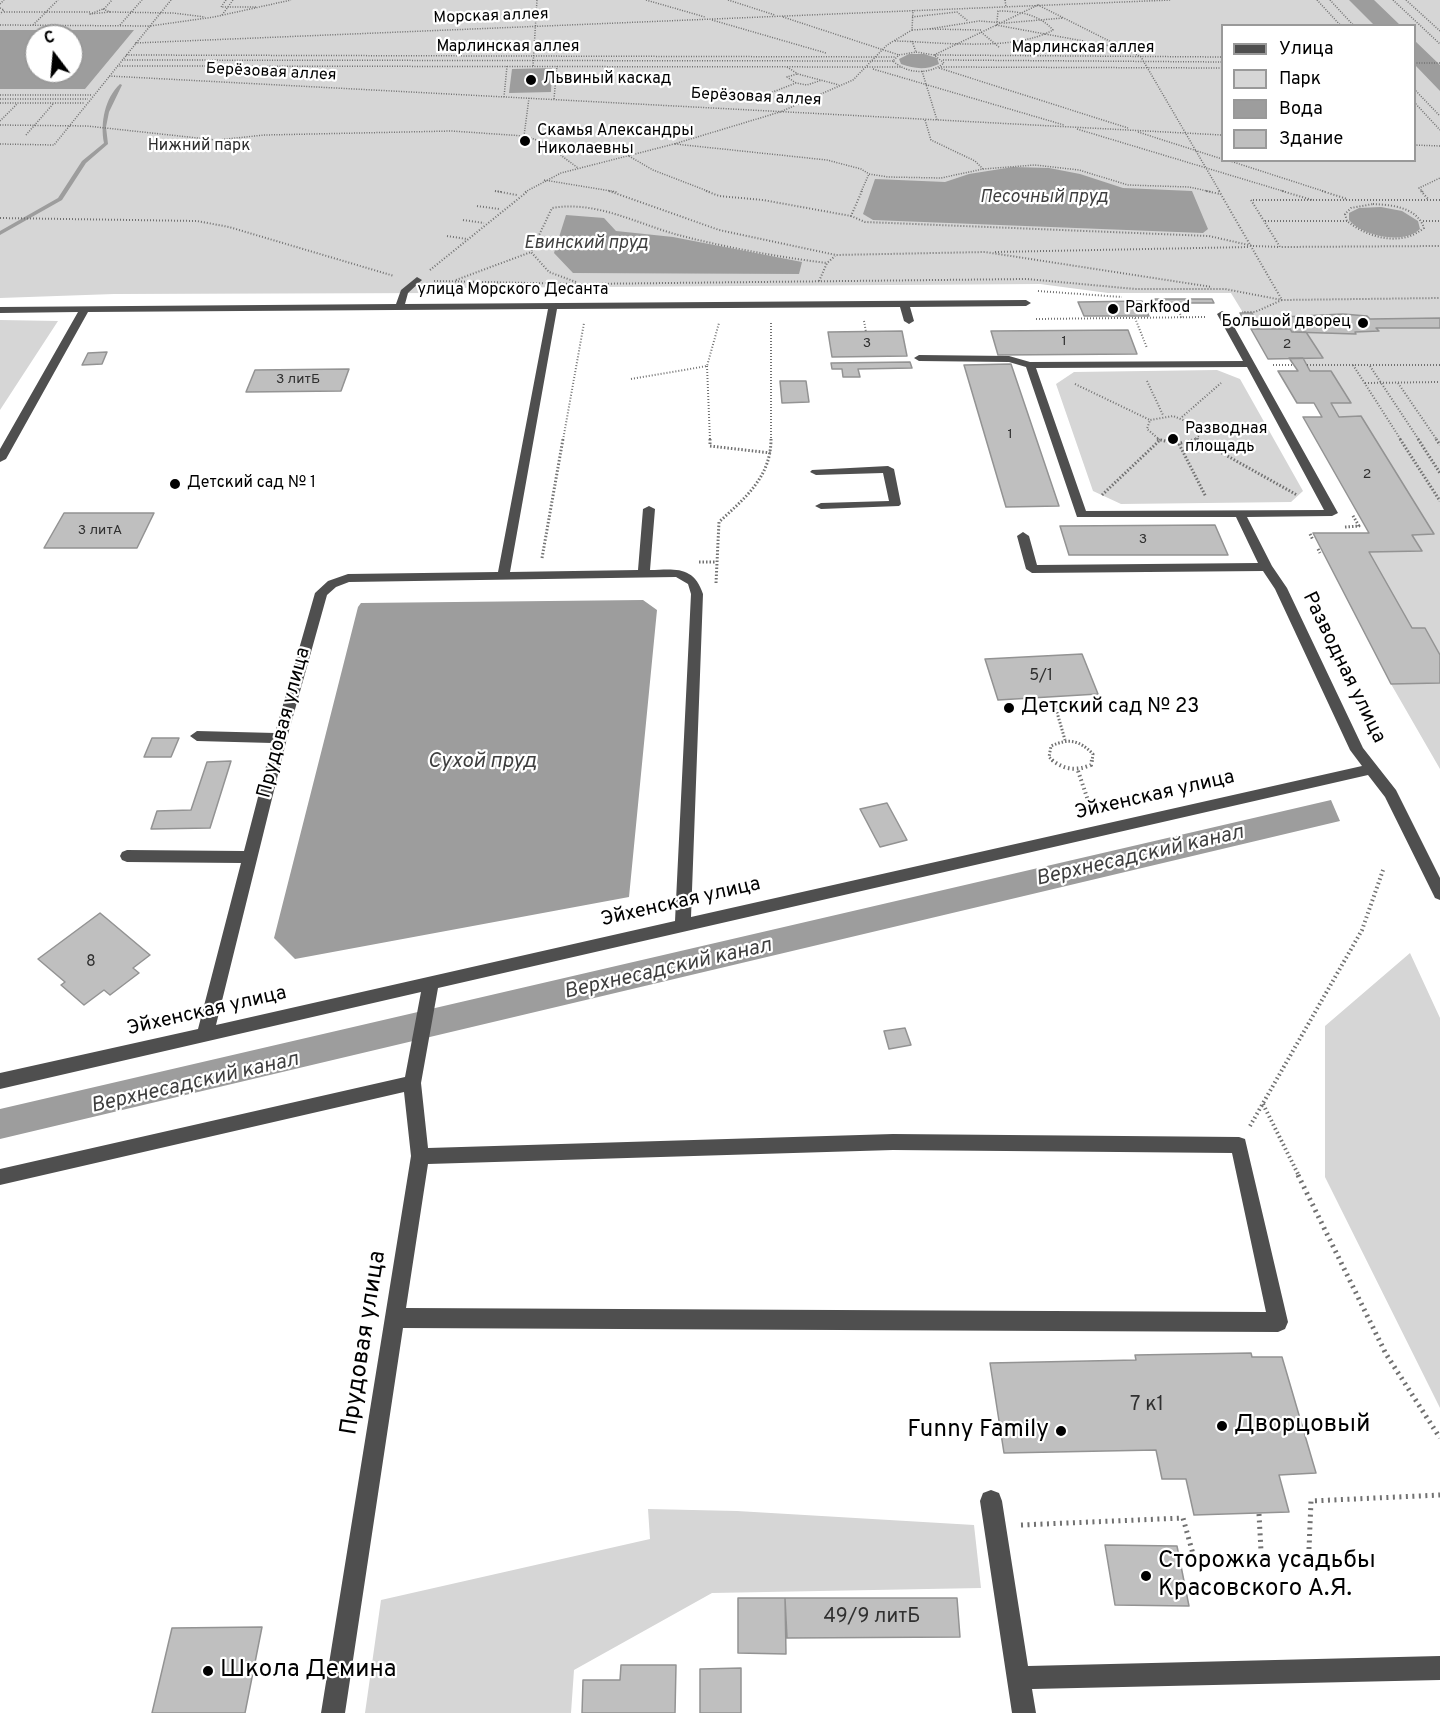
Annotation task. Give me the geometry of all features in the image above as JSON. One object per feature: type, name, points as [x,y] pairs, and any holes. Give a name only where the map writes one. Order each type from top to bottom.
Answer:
[{"type":"street","points":[[400,307],[404,292],[417,280]]},
{"type":"street","points":[[904,303],[909,321]]},
{"type":"street","name":"улица Морского Десанта","points":[[0,310],[1026,303]]},
{"type":"street","points":[[503,576],[554,306]]},
{"type":"street","points":[[0,459],[85,309]]},
{"type":"street","points":[[1030,365],[1081,515],[1332,513],[1222,314]]},
{"type":"street","points":[[919,358],[999,359],[1030,365],[1250,364]]},
{"type":"street","points":[[816,472],[888,470],[895,504],[821,506]]},
{"type":"street","points":[[644,573],[649,509]]},
{"type":"street","name":"Разводная улица","points":[[1240,514],[1263,561],[1281,588],[1357,750],[1391,794],[1440,894]]},
{"type":"street","points":[[1023,536],[1032,569],[1263,561]]},
{"type":"street","name":"Прудовая улица","points":[[205,1034],[280,738],[321,593],[332,584],[348,578],[679,573],[693,582],[697,594],[682,924]]},
{"type":"street","points":[[197,736],[280,738]]},
{"type":"street","name":"Эйхенская улица","points":[[0,1081],[431,981],[1371,769]]},
{"type":"street","points":[[127,856],[249,856]]},
{"type":"street","name":"Прудовая улица","points":[[333,1713],[420,1156],[412,1083],[431,981]]},
{"type":"street","points":[[0,1177],[412,1083]]},
{"type":"street","points":[[395,1318],[1278,1322],[1239,1145],[893,1142],[420,1156]]},
{"type":"street","points":[[991,1501],[997,1526],[1024,1713]]},
{"type":"street","points":[[1019,1678],[1440,1668]]},
{"type":"path","points":[[0,3],[4,0]]},
{"type":"path","points":[[34,24],[58,0]]},
{"type":"path","points":[[0,14],[4,12],[91,12],[103,9],[112,0]]},
{"type":"path","points":[[120,26],[142,0]]},
{"type":"path","points":[[0,144],[54,145],[85,103],[171,0]]},
{"type":"path","points":[[226,0],[221,7],[267,7]]},
{"type":"path","points":[[221,16],[233,0]]},
{"type":"path","points":[[282,0],[286,1]]},
{"type":"path","points":[[84,25],[150,26],[221,16],[291,0]]},
{"type":"path","points":[[533,66],[537,0]]},
{"type":"path","points":[[646,0],[1312,200]]},
{"type":"path","points":[[728,0],[897,56]]},
{"type":"path","points":[[1005,0],[1006,6]]},
{"type":"path","name":"Морская аллея","points":[[135,43],[1171,0]]},
{"type":"path","points":[[1317,0],[1339,24]]},
{"type":"path","points":[[1330,0],[1352,24]]},
{"type":"path","points":[[1393,0],[1440,44]]},
{"type":"path","points":[[1406,0],[1440,31]]},
{"type":"path","points":[[934,55],[1038,5],[1141,57],[1220,194],[1253,246],[1282,300],[1255,312],[1242,312]]},
{"type":"path","points":[[0,8],[4,12]]},
{"type":"path","points":[[103,9],[110,12]]},
{"type":"path","points":[[912,30],[913,10]]},
{"type":"path","points":[[894,41],[1029,40],[1049,34],[1052,28],[1041,20],[1020,13],[998,11],[997,23]]},
{"type":"path","points":[[91,12],[98,16]]},
{"type":"path","points":[[88,25],[98,16],[110,12],[161,12],[214,17]]},
{"type":"path","points":[[912,17],[957,12],[969,22]]},
{"type":"path","points":[[929,29],[969,22],[997,23],[1064,18]]},
{"type":"path","points":[[997,23],[1120,48]]},
{"type":"path","points":[[0,25],[24,25]]},
{"type":"path","points":[[0,218],[109,218],[214,224],[365,269],[417,280],[468,239],[500,209],[544,180],[579,168],[674,144],[780,112],[841,86],[862,74],[882,50],[912,30],[985,30]]},
{"type":"path","points":[[981,32],[1000,48]]},
{"type":"path","points":[[912,41],[916,52]]},
{"type":"path","points":[[126,55],[897,56],[916,52],[934,55],[1221,57]]},
{"type":"path","points":[[934,55],[943,60],[940,67]]},
{"type":"path","points":[[897,56],[893,61],[901,67]]},
{"type":"path","name":"Марлинская аллея","points":[[122,60],[893,61]]},
{"type":"path","name":"Марлинская аллея","points":[[943,60],[1221,62]]},
{"type":"path","points":[[1416,63],[1440,63]]},
{"type":"path","points":[[117,66],[786,66],[901,67],[922,71],[940,67],[1221,68]]},
{"type":"path","points":[[504,97],[507,66]]},
{"type":"path","points":[[554,99],[557,66]]},
{"type":"path","points":[[786,66],[798,74],[841,86]]},
{"type":"path","points":[[940,67],[1221,159]]},
{"type":"path","points":[[922,71],[937,120]]},
{"type":"path","points":[[798,74],[787,77],[796,83],[807,85],[822,80]]},
{"type":"path","name":"Берёзовая аллея","points":[[109,76],[1221,135]]},
{"type":"path","points":[[765,95],[796,83]]},
{"type":"path","points":[[1416,91],[1440,116]]},
{"type":"path","points":[[0,95],[92,95]]},
{"type":"path","points":[[524,136],[529,98]]},
{"type":"path","points":[[0,99],[89,99]]},
{"type":"path","points":[[0,121],[22,99]]},
{"type":"path","points":[[26,135],[54,103]]},
{"type":"path","points":[[0,104],[85,103]]},
{"type":"path","points":[[1416,104],[1440,130]]},
{"type":"path","points":[[925,120],[931,140],[975,160],[983,169]]},
{"type":"path","points":[[0,125],[69,126],[216,140],[265,135],[452,131],[524,136],[543,142],[579,168]]},
{"type":"path","points":[[674,144],[827,160],[861,169],[869,174],[933,178],[1013,165],[1057,166],[1128,184],[1189,188],[1220,194]]},
{"type":"path","points":[[1416,145],[1440,146]]},
{"type":"path","points":[[629,156],[653,170],[719,196],[784,203],[851,216],[865,222],[1209,236],[1253,246]]},
{"type":"path","points":[[1233,162],[1350,200]]},
{"type":"path","points":[[851,216],[869,174]]},
{"type":"path","points":[[1429,200],[1419,188],[1440,178]]},
{"type":"path","points":[[544,180],[616,192],[703,225],[836,255],[1253,246],[1440,246]]},
{"type":"path","points":[[495,191],[518,195]]},
{"type":"path","points":[[1280,247],[1251,200],[1440,201]]},
{"type":"path","points":[[1369,200],[1373,204]]},
{"type":"path","points":[[1347,221],[1345,214],[1352,208],[1373,204],[1398,208],[1422,221],[1440,221]]},
{"type":"path","points":[[477,206],[500,209]]},
{"type":"path","points":[[453,281],[531,252],[552,208],[591,208],[676,234],[827,263]]},
{"type":"path","points":[[463,220],[485,223]]},
{"type":"path","points":[[1264,221],[1347,221],[1362,231],[1396,238],[1412,236],[1422,231],[1424,228],[1422,221]]},
{"type":"path","points":[[447,236],[468,239]]},
{"type":"path","points":[[1396,238],[1403,246]]},
{"type":"path","points":[[531,252],[549,272],[579,284]]},
{"type":"path","points":[[985,252],[1225,289]]},
{"type":"path","points":[[819,281],[827,263],[836,255]]},
{"type":"path","points":[[1034,291],[1122,297]]},
{"type":"path","points":[[1175,303],[1182,318]]},
{"type":"path","points":[[542,558],[573,371],[587,306]]},
{"type":"path","points":[[864,321],[866,332]]},
{"type":"path","points":[[716,586],[719,522],[759,484],[768,470],[771,453],[771,322]]},
{"type":"path","points":[[1307,365],[1440,365]]},
{"type":"path","points":[[1353,365],[1440,501]]},
{"type":"path","points":[[1370,365],[1440,473]]},
{"type":"path","points":[[707,366],[710,446],[771,453]]},
{"type":"path","points":[[1147,380],[1163,416]]},
{"type":"path","points":[[1182,417],[1222,382]]},
{"type":"path","points":[[1364,383],[1440,382]]},
{"type":"path","points":[[1397,383],[1440,445]]},
{"type":"path","points":[[1075,384],[1150,420],[1163,416],[1182,417],[1196,425],[1200,435],[1197,440]]},
{"type":"path","points":[[1150,420],[1147,429],[1160,440],[1179,444],[1197,440],[1298,495]]},
{"type":"path","points":[[1101,496],[1160,440]]},
{"type":"path","points":[[1179,444],[1208,503]]},
{"type":"path","points":[[1310,534],[1312,540]]},
{"type":"path","points":[[1054,702],[1065,740]]},
{"type":"path","points":[[1065,740],[1082,743],[1093,754],[1091,765],[1078,771],[1060,768],[1049,757],[1052,746],[1065,740]]},
{"type":"path","points":[[1078,771],[1094,815],[1082,817]]},
{"type":"path","points":[[1239,1145],[1362,930],[1383,870]]},
{"type":"path","points":[[1263,1104],[1386,1354],[1440,1438]]},
{"type":"path","points":[[1309,1549],[1311,1501],[1440,1495]]},
{"type":"path","points":[[1259,1514],[1261,1551]]},
{"type":"path","points":[[997,1526],[1184,1518],[1193,1554]]},
{"type":"green space","name":"Нижний парк","points":[[0,0],[1440,0],[1440,318],[1283,317],[1290,329],[1253,329],[1231,293],[1108,293],[1040,284],[444,288],[443,293],[114,294],[0,298]]},
{"type":"green space","points":[[0,320],[58,321],[0,410]]},
{"type":"green space","points":[[1376,328],[1440,328],[1440,655],[1425,628],[1412,628],[1369,552],[1421,551],[1412,535],[1434,534],[1361,417],[1339,417],[1331,403],[1351,403],[1331,371],[1310,371],[1303,358],[1323,357],[1306,332],[1378,331]]},
{"type":"green space","name":"Разводная площадь","points":[[1217,370],[1240,379],[1303,491],[1291,502],[1121,504],[1093,491],[1056,384],[1074,372]]},
{"type":"green space","points":[[1440,683],[1440,769],[1391,684]]},
{"type":"green space","points":[[1410,953],[1440,1018],[1440,1408],[1325,1177],[1325,1026]]},
{"type":"green space","points":[[648,1509],[737,1511],[974,1525],[981,1588],[712,1593],[574,1670],[571,1713],[365,1713],[381,1600],[650,1539]]},
{"type":"water","points":[[1349,0],[1374,0],[1399,24],[1373,24]]},
{"type":"water","points":[[0,30],[24,30],[24,84],[84,84],[84,30],[134,30],[85,89],[0,89]]},
{"type":"water","points":[[1416,42],[1440,65],[1440,91],[1416,66]]},
{"type":"water","points":[[909,54],[924,54],[937,58],[939,64],[920,68],[901,64],[899,59]]},
{"type":"water","name":"Львиный каскад","points":[[552,68],[551,92],[509,93],[512,69]]},
{"type":"water","name":"Песочный пруд","points":[[1013,167],[1049,168],[1080,174],[1123,188],[1192,191],[1208,229],[1203,233],[873,220],[863,214],[875,179],[945,182],[969,174]]},
{"type":"water","points":[[1381,207],[1402,211],[1418,221],[1420,229],[1404,237],[1383,236],[1363,230],[1349,220],[1349,213],[1359,208]]},
{"type":"water","name":"Евинский пруд","points":[[566,215],[604,218],[616,231],[673,237],[802,262],[799,274],[573,273],[554,253]]},
{"type":"water","name":"Сухой пруд","points":[[643,600],[657,610],[629,897],[295,959],[274,938],[358,607],[361,603]]},
{"type":"water","name":"Верхнесадский канал","points":[[1331,800],[1340,821],[0,1139],[0,1109]]},
{"type":"building","points":[[1155,299],[1212,299],[1214,303],[1157,303]]},
{"type":"building","name":"Parkfood","points":[[1142,301],[1149,316],[1084,316],[1078,302]]},
{"type":"building","points":[[1240,313],[1252,313],[1259,325],[1247,326]]},
{"type":"building","name":"Большой дворец","points":[[1343,314],[1367,316],[1370,319],[1440,318],[1440,328],[1376,328],[1379,331],[1355,332],[1356,334],[1292,332],[1282,317]]},
{"type":"building","points":[[1251,329],[1290,329],[1292,332],[1306,332],[1323,358],[1268,359]]},
{"type":"building","points":[[1128,330],[1137,354],[998,355],[991,331]]},
{"type":"building","points":[[902,331],[907,356],[832,357],[828,332]]},
{"type":"building","points":[[107,352],[102,364],[82,365],[88,353]]},
{"type":"building","points":[[1289,358],[1303,358],[1310,371],[1331,371],[1351,403],[1331,403],[1339,417],[1361,416],[1434,534],[1412,535],[1422,551],[1369,552],[1412,628],[1425,628],[1440,655],[1440,683],[1391,684],[1313,533],[1369,533],[1303,417],[1322,417],[1314,403],[1297,403],[1278,371],[1298,371]]},
{"type":"building","points":[[910,362],[912,368],[858,369],[860,377],[843,377],[842,369],[832,369],[831,363]]},
{"type":"building","points":[[1011,364],[1059,506],[1006,507],[964,365]]},
{"type":"building","points":[[349,369],[341,391],[246,392],[255,370]]},
{"type":"building","points":[[780,381],[806,381],[809,402],[782,403]]},
{"type":"building","points":[[64,513],[154,513],[137,548],[44,548]]},
{"type":"building","points":[[1215,525],[1228,555],[1069,555],[1060,526]]},
{"type":"building","points":[[1082,654],[1098,694],[998,700],[985,659]]},
{"type":"building","points":[[152,738],[179,738],[171,757],[144,757]]},
{"type":"building","points":[[231,761],[210,828],[151,829],[157,811],[191,810],[207,762]]},
{"type":"building","points":[[887,803],[907,840],[880,847],[860,809]]},
{"type":"building","points":[[100,913],[150,955],[133,968],[139,973],[110,995],[104,990],[84,1005],[61,985],[65,982],[38,959]]},
{"type":"building","points":[[905,1028],[911,1045],[889,1049],[884,1031]]},
{"type":"building","points":[[1251,1353],[1252,1357],[1282,1357],[1316,1473],[1279,1475],[1289,1512],[1194,1515],[1186,1479],[1162,1479],[1156,1450],[1004,1453],[990,1363],[1136,1360],[1135,1355]]},
{"type":"building","name":"Сторожка усадьбы Красовского А.Я.","points":[[1105,1545],[1177,1546],[1189,1606],[1115,1605]]},
{"type":"building","points":[[738,1598],[785,1598],[786,1654],[738,1653]]},
{"type":"building","points":[[785,1598],[957,1598],[960,1637],[787,1638]]},
{"type":"building","name":"Школа Демина","points":[[262,1627],[245,1713],[152,1713],[172,1628]]},
{"type":"building","points":[[621,1665],[676,1665],[675,1713],[582,1713],[583,1680],[620,1680]]},
{"type":"building","points":[[741,1668],[741,1713],[700,1713],[700,1669]]},
{"type":"waterway","points":[[0,233],[60,199],[84,162],[106,143],[105,120],[112,99],[120,85]]},
{"type":"place","name":"Львиный каскад","points":[[531,80]]},
{"type":"place","name":"Скамья Александры Николаевны","points":[[525,141]]},
{"type":"place","name":"Parkfood","points":[[1113,309]]},
{"type":"place","name":"Большой дворец","points":[[1363,323]]},
{"type":"place","name":"Разводная площадь","points":[[1173,439]]},
{"type":"place","name":"Детский сад № 1","points":[[175,484]]},
{"type":"place","name":"Детский сад № 23","points":[[1009,708]]},
{"type":"place","name":"Дворцовый","points":[[1222,1426]]},
{"type":"place","name":"Funny Family","points":[[1061,1431]]},
{"type":"place","name":"Сторожка усадьбы Красовского А.Я.","points":[[1146,1576]]},
{"type":"place","name":"Школа Демина","points":[[208,1671]]}]
